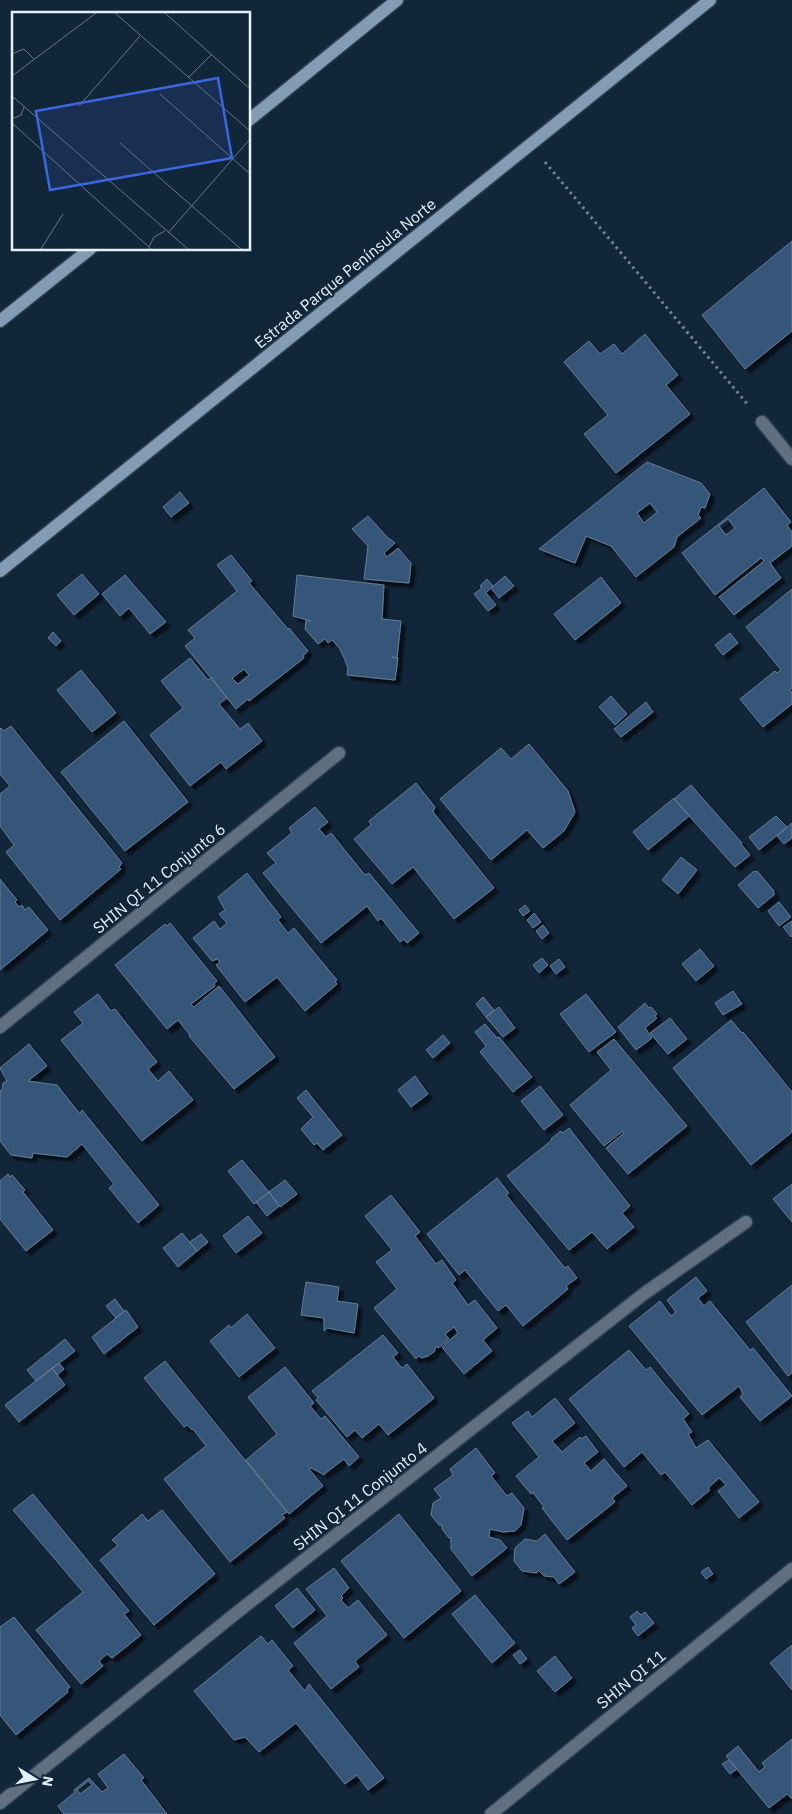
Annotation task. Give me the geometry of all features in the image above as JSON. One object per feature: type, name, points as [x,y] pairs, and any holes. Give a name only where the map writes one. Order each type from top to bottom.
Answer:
[{"type":"main road","points":[[250,119],[397,0]]},
{"type":"main road","name":"Estrada Parque Península Norte","points":[[0,571],[710,0]]},
{"type":"main road","points":[[0,321],[89,250]]},
{"type":"street","points":[[762,422],[792,459]]},
{"type":"street","name":"SHIN QI 11 Conjunto 6","points":[[0,1027],[339,753]]},
{"type":"street","name":"SHIN QI 11 Conjunto 4","points":[[0,1803],[240,1610],[606,1323],[645,1293],[746,1222]]},
{"type":"street","name":"SHIN QI 11","points":[[491,1814],[792,1569]]},
{"type":"path","points":[[530,144],[762,422]]},
{"type":"building","points":[[792,241],[792,331],[745,369],[702,315]]},
{"type":"building","points":[[645,334],[678,375],[666,385],[690,414],[616,473],[584,434],[608,415],[564,362],[589,341],[600,354],[614,344],[622,354]]},
{"type":"building","points":[[647,462],[701,483],[710,494],[705,508],[701,507],[698,515],[701,518],[677,537],[674,547],[636,577],[611,546],[586,536],[575,563],[539,549]],"holes":[[[650,503],[657,512],[644,523],[637,513]]]},
{"type":"building","points":[[764,488],[791,522],[787,525],[792,532],[792,546],[770,563],[781,578],[734,615],[719,597],[764,561],[761,558],[715,595],[682,553]],"holes":[[[728,519],[735,528],[726,535],[719,526]]]},
{"type":"building","points":[[180,492],[189,503],[171,517],[163,507]]},
{"type":"building","points":[[368,516],[395,543],[384,553],[387,557],[398,548],[411,563],[409,583],[364,579],[368,546],[352,529]]},
{"type":"building","points":[[231,555],[252,581],[249,583],[308,651],[303,656],[304,658],[236,709],[185,646],[195,638],[188,630],[237,591],[217,565]],"holes":[[[244,669],[249,675],[238,684],[232,678]]]},
{"type":"building","points":[[82,574],[99,594],[74,615],[57,595]]},
{"type":"building","points":[[125,575],[166,622],[150,634],[129,608],[120,616],[102,594]]},
{"type":"building","points":[[297,575],[384,585],[382,619],[401,621],[395,680],[347,675],[348,668],[345,660],[334,642],[332,640],[328,643],[325,639],[318,644],[305,629],[306,620],[311,621],[293,616]]},
{"type":"building","points":[[505,576],[514,586],[499,598],[491,588]]},
{"type":"building","points":[[601,577],[621,603],[575,640],[554,614]]},
{"type":"building","points":[[487,579],[493,586],[486,593],[496,605],[488,611],[474,594],[482,588],[480,586]]},
{"type":"building","points":[[792,589],[792,688],[790,690],[792,692],[792,704],[763,727],[740,699],[775,671],[777,673],[781,670],[746,627]]},
{"type":"building","points":[[53,632],[61,641],[56,646],[48,638]]},
{"type":"building","points":[[730,633],[738,643],[723,655],[715,645]]},
{"type":"building","points":[[190,658],[208,680],[211,677],[227,698],[219,704],[240,729],[248,723],[262,741],[226,769],[221,762],[190,786],[150,735],[183,708],[161,681]]},
{"type":"building","points":[[81,670],[116,713],[92,732],[57,690]]},
{"type":"building","points":[[611,696],[627,714],[615,725],[599,707]]},
{"type":"building","points":[[646,702],[653,712],[621,737],[614,729]]},
{"type":"building","points":[[124,721],[188,802],[125,851],[61,772]]},
{"type":"building","points":[[11,726],[122,863],[119,867],[121,869],[60,920],[6,852],[14,845],[0,826],[0,794],[10,786],[0,774],[0,729],[4,731]]},
{"type":"building","points":[[529,744],[568,791],[575,812],[564,831],[543,848],[527,830],[491,860],[440,799],[501,748],[511,759]]},
{"type":"building","points":[[416,783],[435,807],[433,812],[494,888],[454,919],[413,867],[392,884],[354,839],[371,825],[369,821]]},
{"type":"building","points":[[691,785],[742,843],[750,855],[735,867],[674,799]]},
{"type":"building","points":[[674,798],[689,816],[648,850],[633,832]]},
{"type":"building","points":[[315,807],[328,822],[319,829],[326,837],[331,833],[365,875],[369,873],[419,933],[407,943],[404,939],[400,942],[381,918],[378,921],[367,906],[321,943],[263,873],[276,863],[267,853],[292,833],[289,828]]},
{"type":"building","points":[[776,816],[787,827],[759,850],[749,837]]},
{"type":"building","points":[[792,823],[792,838],[784,844],[777,836]]},
{"type":"building","points":[[681,857],[697,870],[678,894],[662,880]]},
{"type":"building","points":[[754,871],[757,871],[775,894],[758,908],[738,885]]},
{"type":"building","points":[[247,873],[281,917],[278,920],[288,933],[294,928],[337,980],[335,981],[337,984],[305,1011],[277,977],[245,1002],[216,965],[220,962],[217,959],[212,961],[193,938],[214,921],[220,929],[227,923],[219,914],[225,910],[218,897]]},
{"type":"building","points":[[0,879],[17,900],[15,902],[19,907],[22,905],[25,910],[29,907],[48,930],[0,970]]},
{"type":"building","points":[[779,902],[791,917],[779,926],[768,911]]},
{"type":"building","points":[[525,905],[530,911],[523,916],[519,910]]},
{"type":"building","points":[[534,913],[541,922],[533,928],[527,920]]},
{"type":"building","points":[[792,921],[792,936],[791,937],[783,927]]},
{"type":"building","points":[[170,923],[217,981],[214,984],[215,986],[191,1004],[194,1007],[219,986],[275,1057],[234,1089],[189,1036],[178,1020],[167,1029],[115,965],[165,924],[167,926]]},
{"type":"building","points":[[543,925],[549,933],[542,939],[536,931]]},
{"type":"building","points":[[700,949],[714,966],[696,981],[682,964]]},
{"type":"building","points":[[542,958],[548,965],[539,973],[533,965]]},
{"type":"building","points":[[559,959],[565,967],[556,974],[550,966]]},
{"type":"building","points":[[733,991],[742,1004],[723,1015],[715,1003]]},
{"type":"building","points":[[98,994],[111,1011],[115,1009],[157,1062],[148,1069],[158,1081],[169,1071],[193,1100],[142,1141],[61,1040],[83,1023],[74,1012]]},
{"type":"building","points":[[586,994],[616,1032],[589,1052],[560,1014]]},
{"type":"building","points":[[483,997],[494,1010],[486,1017],[476,1004]]},
{"type":"building","points":[[645,1003],[657,1014],[655,1016],[657,1018],[645,1028],[652,1038],[636,1050],[618,1027]]},
{"type":"building","points":[[499,1007],[515,1028],[503,1037],[486,1017]]},
{"type":"building","points":[[670,1018],[687,1039],[668,1054],[650,1033]]},
{"type":"building","points":[[731,1020],[792,1092],[792,1132],[751,1165],[673,1068]]},
{"type":"building","points":[[485,1024],[497,1038],[499,1037],[532,1077],[513,1092],[480,1052],[486,1046],[475,1032]]},
{"type":"building","points":[[443,1035],[450,1043],[433,1058],[426,1050]]},
{"type":"building","points":[[614,1039],[687,1126],[628,1174],[606,1148],[624,1133],[623,1131],[604,1146],[570,1105],[611,1070],[597,1052]]},
{"type":"building","points":[[29,1044],[47,1066],[28,1081],[57,1085],[80,1114],[82,1110],[159,1205],[138,1223],[109,1188],[114,1184],[82,1144],[67,1157],[33,1153],[32,1158],[11,1155],[0,1141],[0,1091],[2,1090],[3,1083],[7,1081],[0,1068]]},
{"type":"building","points":[[415,1076],[428,1094],[411,1107],[398,1090]]},
{"type":"building","points":[[540,1086],[563,1115],[544,1130],[521,1101]]},
{"type":"building","points":[[306,1090],[342,1135],[323,1150],[317,1143],[314,1145],[301,1129],[313,1117],[297,1098]]},
{"type":"building","points":[[569,1128],[630,1206],[622,1213],[634,1227],[607,1249],[592,1232],[569,1250],[507,1176],[561,1131],[563,1133]]},
{"type":"building","points":[[242,1160],[269,1192],[254,1204],[228,1171]]},
{"type":"building","points":[[8,1174],[10,1177],[12,1175],[25,1190],[23,1192],[53,1230],[26,1251],[0,1219],[0,1181]]},
{"type":"building","points":[[497,1178],[509,1193],[506,1195],[565,1268],[568,1266],[577,1278],[566,1286],[568,1289],[523,1326],[506,1305],[498,1311],[465,1270],[459,1275],[427,1234]]},
{"type":"building","points":[[285,1180],[297,1194],[280,1207],[269,1192]]},
{"type":"building","points":[[792,1184],[792,1222],[773,1199]]},
{"type":"building","points":[[269,1192],[279,1206],[267,1216],[256,1202]]},
{"type":"building","points":[[391,1195],[420,1232],[415,1236],[436,1264],[442,1260],[456,1280],[452,1283],[468,1305],[475,1300],[497,1328],[483,1340],[492,1351],[464,1374],[442,1347],[458,1333],[454,1327],[445,1334],[449,1339],[438,1348],[436,1346],[434,1352],[422,1358],[419,1356],[416,1359],[374,1308],[397,1289],[376,1262],[392,1250],[365,1216]]},
{"type":"building","points":[[248,1216],[262,1233],[236,1253],[223,1236]]},
{"type":"building","points":[[182,1233],[197,1251],[178,1267],[163,1248]]},
{"type":"building","points":[[201,1234],[208,1242],[197,1251],[190,1242]]},
{"type":"building","points":[[696,1277],[707,1291],[698,1298],[704,1306],[710,1301],[750,1350],[753,1348],[792,1396],[760,1421],[740,1397],[743,1394],[739,1386],[702,1415],[629,1326],[660,1301],[671,1316],[676,1312],[667,1300]]},
{"type":"building","points":[[306,1282],[339,1287],[337,1301],[358,1304],[354,1333],[327,1328],[324,1331],[324,1318],[301,1315]]},
{"type":"building","points":[[792,1285],[792,1373],[788,1376],[746,1322]]},
{"type":"building","points":[[115,1299],[124,1311],[116,1318],[106,1306]]},
{"type":"building","points":[[126,1310],[138,1327],[104,1354],[92,1337]]},
{"type":"building","points":[[247,1314],[275,1348],[239,1377],[210,1341],[229,1325],[231,1328]]},
{"type":"building","points":[[383,1335],[398,1353],[393,1357],[402,1368],[407,1364],[434,1398],[388,1435],[379,1424],[362,1438],[355,1430],[347,1437],[316,1400],[318,1398],[312,1391]]},
{"type":"building","points":[[65,1339],[75,1351],[36,1381],[27,1370]]},
{"type":"building","points":[[629,1350],[646,1370],[650,1367],[689,1414],[683,1419],[692,1432],[688,1434],[696,1448],[708,1440],[759,1502],[739,1518],[718,1491],[726,1485],[719,1478],[708,1488],[710,1490],[692,1505],[665,1472],[661,1475],[642,1452],[624,1467],[569,1399]]},
{"type":"building","points":[[165,1361],[287,1512],[282,1515],[285,1518],[230,1562],[164,1479],[206,1446],[193,1429],[187,1425],[184,1427],[144,1378]]},
{"type":"building","points":[[59,1363],[64,1369],[57,1375],[52,1368]]},
{"type":"building","points":[[285,1367],[314,1403],[310,1406],[321,1419],[325,1416],[359,1457],[349,1466],[344,1459],[323,1475],[311,1468],[309,1469],[323,1486],[289,1514],[246,1460],[277,1434],[248,1397]]},
{"type":"building","points":[[52,1368],[65,1385],[19,1422],[5,1405]]},
{"type":"building","points":[[555,1398],[575,1423],[552,1441],[562,1452],[580,1437],[581,1439],[586,1436],[598,1452],[584,1463],[591,1471],[604,1459],[627,1486],[612,1498],[615,1502],[567,1540],[542,1508],[544,1507],[534,1492],[531,1494],[516,1476],[539,1457],[512,1423],[528,1411],[532,1417]]},
{"type":"building","points":[[476,1448],[495,1473],[491,1476],[507,1496],[512,1493],[524,1508],[521,1525],[515,1531],[503,1532],[490,1529],[489,1537],[500,1540],[507,1548],[472,1576],[451,1549],[451,1538],[442,1529],[442,1525],[439,1525],[431,1515],[433,1503],[441,1498],[434,1489],[453,1475],[450,1469]]},
{"type":"building","points":[[33,1494],[129,1611],[124,1614],[141,1635],[112,1658],[107,1654],[99,1661],[103,1666],[81,1684],[36,1630],[83,1592],[13,1510]]},
{"type":"building","points":[[162,1510],[215,1574],[154,1625],[100,1560],[118,1545],[112,1540],[142,1514],[148,1521]]},
{"type":"building","points":[[399,1514],[461,1591],[404,1638],[341,1561]]},
{"type":"building","points":[[545,1534],[575,1572],[559,1584],[554,1577],[544,1576],[538,1570],[537,1573],[522,1571],[514,1561],[515,1548],[525,1539],[537,1541]]},
{"type":"building","points":[[708,1567],[713,1574],[706,1579],[701,1572]]},
{"type":"building","points":[[334,1568],[349,1588],[341,1596],[343,1598],[341,1600],[348,1608],[358,1600],[387,1635],[355,1661],[359,1667],[331,1689],[294,1643],[327,1616],[306,1589]]},
{"type":"building","points":[[297,1588],[315,1610],[293,1628],[275,1606]]},
{"type":"building","points":[[475,1595],[515,1643],[492,1663],[452,1614]]},
{"type":"building","points":[[637,1611],[641,1615],[645,1612],[654,1623],[638,1636],[632,1628],[636,1625],[630,1617]]},
{"type":"building","points":[[14,1617],[70,1687],[67,1690],[68,1692],[16,1735],[0,1715],[0,1627]]},
{"type":"building","points":[[261,1636],[268,1644],[272,1640],[293,1666],[288,1670],[305,1691],[309,1684],[384,1778],[368,1790],[357,1775],[345,1784],[296,1723],[259,1752],[245,1737],[234,1740],[194,1691]]},
{"type":"building","points":[[792,1645],[792,1690],[770,1663]]},
{"type":"building","points":[[520,1650],[527,1659],[520,1664],[513,1655]]},
{"type":"building","points":[[555,1656],[572,1678],[555,1692],[537,1671]]},
{"type":"building","points":[[792,1739],[792,1799],[787,1794],[769,1808],[726,1756],[738,1746],[759,1772],[765,1767],[762,1763]]},
{"type":"building","points":[[124,1754],[144,1778],[141,1780],[167,1814],[64,1814],[58,1806],[89,1778],[102,1792],[108,1788],[98,1774]],"holes":[[[88,1781],[92,1785],[80,1794],[77,1790]]]},
{"type":"building","points":[[729,1760],[737,1769],[730,1774],[722,1764]]}]
